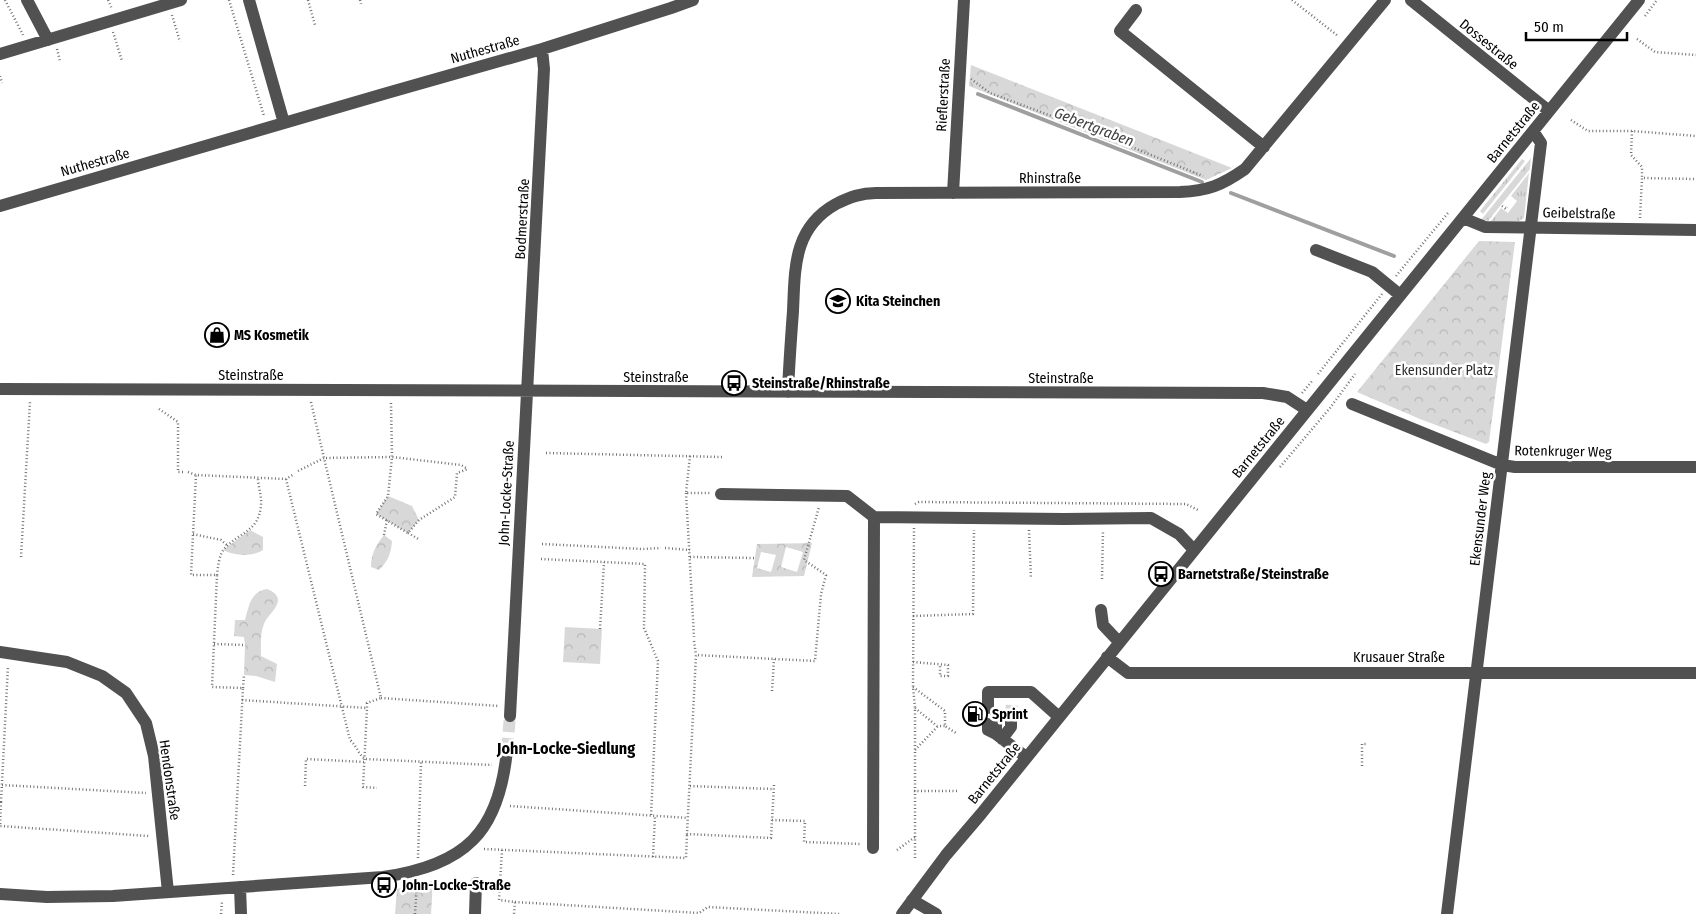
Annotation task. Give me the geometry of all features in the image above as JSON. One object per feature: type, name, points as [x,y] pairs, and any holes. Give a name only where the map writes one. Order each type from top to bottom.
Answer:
[{"type":"street","points":[[27,0],[48,40]]},
{"type":"street","points":[[249,0],[284,123]]},
{"type":"street","name":"Nuthestraße","points":[[0,206],[542,49],[693,0]]},
{"type":"street","name":"Rieflerstraße","points":[[953,193],[964,0]]},
{"type":"street","name":"Rhinstraße","points":[[788,392],[797,258],[805,233],[816,219],[829,208],[851,196],[864,193],[1197,191],[1212,188],[1230,180],[1245,169],[1385,0]]},
{"type":"street","name":"Dossestraße","points":[[1411,0],[1549,111]]},
{"type":"street","name":"Barnetstraße","points":[[902,914],[946,855],[1639,0]]},
{"type":"street","points":[[0,54],[175,2]]},
{"type":"street","points":[[1136,10],[1120,31],[1264,147]]},
{"type":"street","name":"Bodmerstraße","points":[[527,392],[543,78],[542,49]]},
{"type":"street","name":"Ekensunder Weg","points":[[1447,914],[1541,143],[1533,131]]},
{"type":"street","name":"Geibelstraße","points":[[1462,218],[1485,227],[1696,230]]},
{"type":"street","points":[[1316,250],[1372,272],[1400,295]]},
{"type":"street","name":"Steinstraße","points":[[0,389],[1264,394],[1287,397],[1307,410]]},
{"type":"street","name":"John-Locke-Straße","points":[[510,716],[527,392]]},
{"type":"street","name":"Rotenkruger Weg","points":[[1352,404],[1502,465],[1514,467],[1696,467]]},
{"type":"street","points":[[721,494],[847,496],[874,517],[913,511],[974,518],[1151,518],[1179,534],[1194,550]]},
{"type":"street","points":[[867,846],[874,517]]},
{"type":"street","points":[[1101,610],[1103,625],[1119,642]]},
{"type":"street","name":"Hendonstraße","points":[[0,652],[67,662],[102,676],[126,693],[146,723],[154,756],[168,892]]},
{"type":"street","name":"Krusauer Straße","points":[[1107,657],[1128,672],[1696,672]]},
{"type":"street","points":[[992,708],[988,692],[997,692],[1012,697],[1031,692],[1058,717]]},
{"type":"street","points":[[1011,717],[1010,727],[995,730],[1026,757]]},
{"type":"street","points":[[0,894],[47,897],[168,892],[399,874],[428,867],[453,855],[475,838],[495,809],[505,772],[508,750]]},
{"type":"street","points":[[475,914],[476,883]]},
{"type":"street","points":[[240,887],[241,914]]},
{"type":"street","points":[[912,900],[936,914]]},
{"type":"path","points":[[5,0],[28,46]]},
{"type":"path","points":[[229,0],[265,118]]},
{"type":"path","points":[[308,0],[314,25]]},
{"type":"path","points":[[1292,0],[1342,40]]},
{"type":"path","points":[[175,2],[180,42]]},
{"type":"path","points":[[110,21],[122,61]]},
{"type":"path","points":[[1637,39],[1655,52],[1696,55]]},
{"type":"path","points":[[0,76],[2,83]]},
{"type":"path","points":[[968,77],[990,93],[1085,128],[1203,176]]},
{"type":"path","points":[[1505,143],[1538,102]]},
{"type":"path","points":[[1571,120],[1588,131],[1632,131],[1696,136]]},
{"type":"path","points":[[1632,131],[1631,155],[1642,167],[1640,219]]},
{"type":"path","points":[[1642,178],[1696,179]]},
{"type":"path","points":[[1502,206],[1506,209],[1507,207]]},
{"type":"path","points":[[1295,402],[1453,207]]},
{"type":"path","points":[[21,557],[30,400]]},
{"type":"path","points":[[311,402],[381,698]]},
{"type":"path","points":[[391,402],[392,457],[388,496],[376,514],[420,540]]},
{"type":"path","points":[[159,409],[178,422],[178,472],[183,472]]},
{"type":"path","points":[[546,453],[722,457]]},
{"type":"path","points":[[484,849],[686,858],[696,655],[686,493],[690,456]]},
{"type":"path","points":[[298,471],[324,458],[392,457],[461,465],[468,469],[457,472],[455,497],[419,520],[408,534]]},
{"type":"path","points":[[188,472],[196,475],[286,479],[294,474]]},
{"type":"path","points":[[196,475],[190,575],[217,575]]},
{"type":"path","points":[[243,688],[212,687],[217,575],[223,550],[254,526],[260,514],[262,503],[258,478]]},
{"type":"path","points":[[286,479],[350,740],[356,745],[365,761]]},
{"type":"path","points":[[686,493],[721,494]]},
{"type":"path","points":[[696,655],[815,661],[821,594],[826,574],[804,560],[822,496]]},
{"type":"path","points":[[915,859],[913,511],[919,502],[1186,504],[1198,510]]},
{"type":"path","points":[[913,616],[973,614],[974,518]]},
{"type":"path","points":[[1028,518],[1031,580]]},
{"type":"path","points":[[1102,579],[1103,519]]},
{"type":"path","points":[[384,535],[387,520]]},
{"type":"path","points":[[193,534],[221,540],[228,546]]},
{"type":"path","points":[[542,544],[690,550]]},
{"type":"path","points":[[690,557],[755,558]]},
{"type":"path","points":[[541,559],[646,564],[644,628],[658,661],[653,857]]},
{"type":"path","points":[[600,629],[604,562]]},
{"type":"path","points":[[214,644],[246,645]]},
{"type":"path","points":[[772,691],[774,659]]},
{"type":"path","points":[[913,662],[948,665],[948,676],[940,676],[940,665]]},
{"type":"path","points":[[8,664],[0,826],[149,836]]},
{"type":"path","points":[[233,875],[244,675]]},
{"type":"path","points":[[913,687],[945,711],[945,726]]},
{"type":"path","points":[[377,788],[363,787],[367,704],[381,698],[499,706]]},
{"type":"path","points":[[242,700],[367,708]]},
{"type":"path","points":[[915,708],[938,726],[945,726],[956,733]]},
{"type":"path","points":[[914,751],[938,726]]},
{"type":"path","points":[[1362,766],[1362,744],[1368,744]]},
{"type":"path","points":[[305,786],[306,759],[495,765]]},
{"type":"path","points":[[418,858],[421,762]]},
{"type":"path","points":[[2,785],[146,793]]},
{"type":"path","points":[[687,834],[771,838],[774,787],[690,786]]},
{"type":"path","points":[[914,791],[958,791]]},
{"type":"path","points":[[510,806],[688,818]]},
{"type":"path","points":[[772,820],[805,821],[804,842],[867,846]]},
{"type":"path","points":[[897,850],[915,837]]},
{"type":"path","points":[[502,850],[499,900],[699,913],[708,908],[840,914]]},
{"type":"path","points":[[415,914],[417,882]]},
{"type":"path","points":[[221,914],[222,900]]},
{"type":"path","points":[[514,914],[515,902]]},
{"type":"green space","points":[[971,65],[1232,168],[1206,180],[969,86]]},
{"type":"green space","points":[[1531,158],[1530,169],[1488,221],[1481,220]]},
{"type":"green space","points":[[1522,159],[1525,161],[1483,214],[1480,211]]},
{"type":"green space","points":[[1529,173],[1524,218],[1519,221],[1491,221],[1501,208],[1508,213],[1517,201],[1511,196]]},
{"type":"green space","name":"Ekensunder Platz","points":[[1479,241],[1515,242],[1489,442],[1486,444],[1357,392]]},
{"type":"green space","points":[[388,496],[412,506],[419,520],[408,533],[376,514]]},
{"type":"green space","points":[[250,530],[263,537],[263,550],[254,554],[243,555],[232,554],[223,550]]},
{"type":"green space","points":[[384,535],[392,541],[392,546],[385,564],[379,570],[371,567],[371,562],[374,550]]},
{"type":"green space","points":[[812,543],[804,576],[752,577],[757,544]],"holes":[[[786,547],[803,552],[797,572],[781,567]],[[761,552],[776,555],[771,572],[757,568]]]},
{"type":"green space","points":[[267,589],[278,597],[278,602],[263,628],[261,656],[277,664],[275,682],[256,676],[244,675],[244,637],[234,636],[235,620],[245,620],[251,600],[257,593]]},
{"type":"green space","points":[[565,627],[602,629],[600,664],[563,662]]},
{"type":"green space","points":[[433,881],[431,914],[395,914],[397,889]]},
{"type":"waterway","name":"Gebertgraben","points":[[978,94],[1202,182]]},
{"type":"waterway","name":"Gebertgraben","points":[[1231,193],[1394,256]]},
{"type":"tunnel","points":[[1011,717],[1012,702]]},
{"type":"tunnel","points":[[996,709],[996,724]]},
{"type":"tunnel","points":[[507,750],[510,716]]},
{"type":"place","name":"Kita Steinchen","points":[[838,301]]},
{"type":"place","name":"MS Kosmetik","points":[[217,335]]},
{"type":"place","name":"Steinstraße/Rhinstraße","points":[[734,383]]},
{"type":"place","name":"Barnetstraße/Steinstraße","points":[[1161,574]]},
{"type":"place","name":"Sprint","points":[[975,714]]},
{"type":"place","name":"John-Locke-Straße","points":[[384,885]]},
{"type":"district","name":"John-Locke-Siedlung","points":[[566,748]]}]
